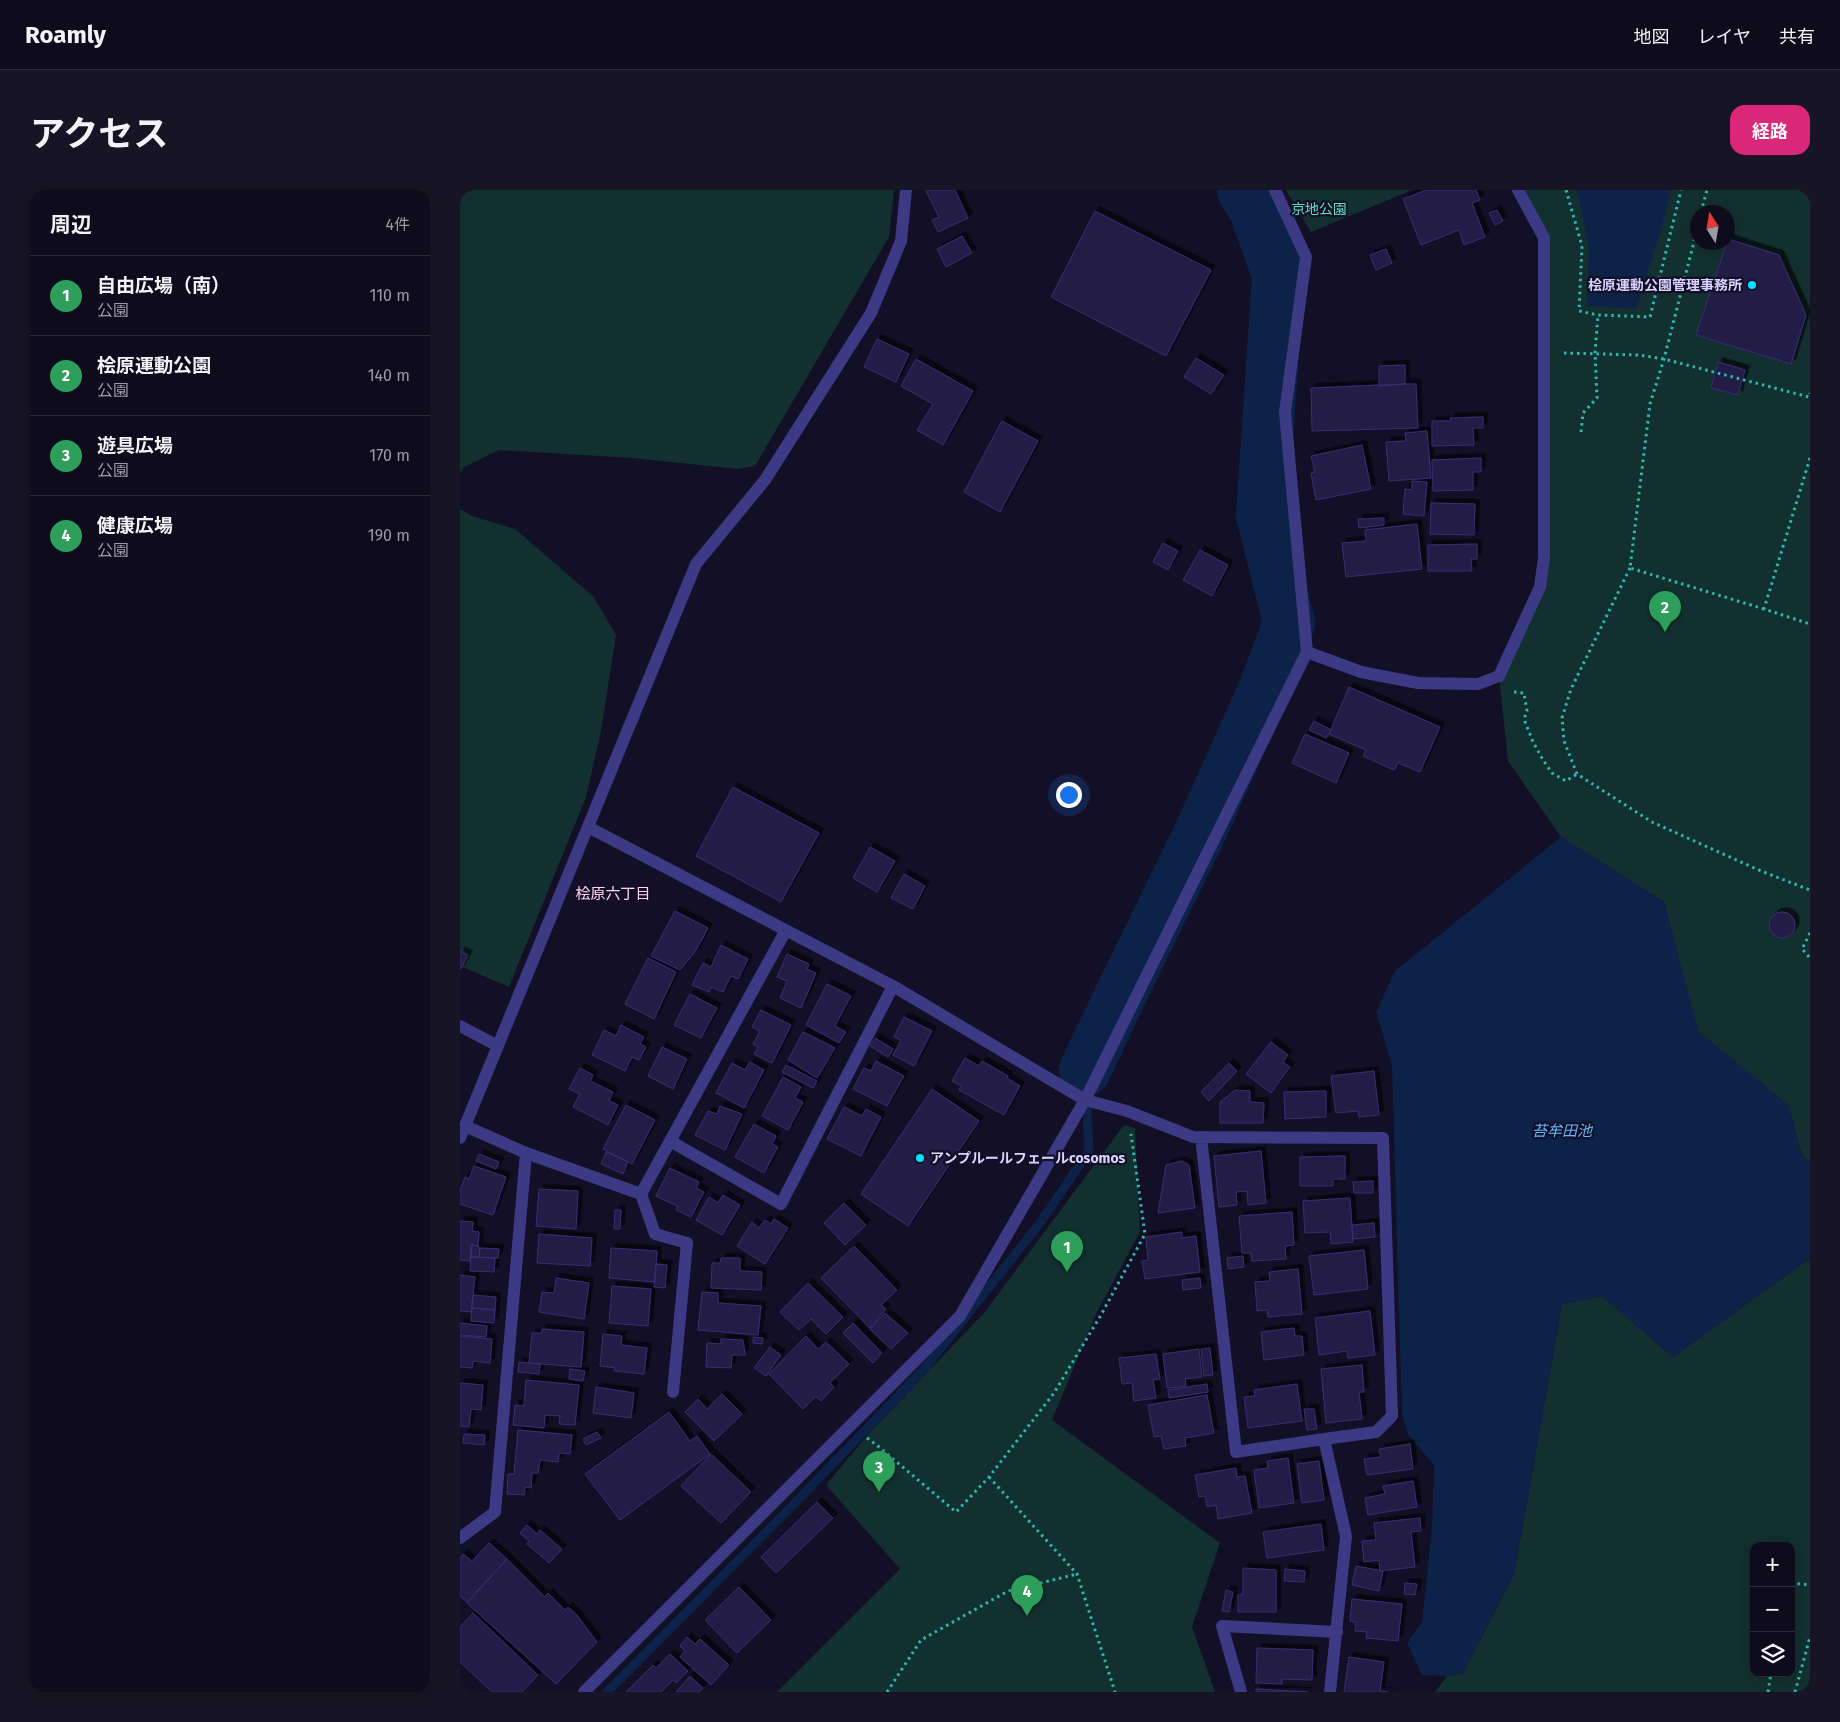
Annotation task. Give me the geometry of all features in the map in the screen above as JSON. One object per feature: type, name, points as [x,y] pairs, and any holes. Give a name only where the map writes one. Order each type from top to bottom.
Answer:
[{"type":"street","points":[[460,1138],[696,564],[765,480],[871,313],[900,241],[906,190]]},
{"type":"street","points":[[584,1692],[960,1316],[1085,1100],[1307,652],[1285,412],[1306,257],[1275,190]]},
{"type":"street","points":[[1307,652],[1361,672],[1418,683],[1478,684],[1499,676],[1540,587],[1544,558],[1544,238],[1518,190]]},
{"type":"street","points":[[588,827],[893,986],[1085,1100],[1127,1111],[1193,1137],[1201,1137],[1383,1138],[1392,1416],[1376,1432],[1236,1452],[1201,1137]]},
{"type":"street","points":[[673,1392],[687,1243],[655,1234],[641,1194],[786,930]]},
{"type":"street","points":[[670,1142],[781,1204],[893,986]]},
{"type":"street","points":[[460,1026],[498,1046]]},
{"type":"street","points":[[465,1126],[526,1153],[641,1194]]},
{"type":"street","points":[[460,1538],[495,1512],[526,1153]]},
{"type":"street","points":[[1324,1439],[1346,1536],[1330,1692]]},
{"type":"street","points":[[1241,1692],[1222,1626],[1336,1632]]},
{"type":"path","points":[[1566,190],[1582,246],[1579,311],[1598,315],[1650,317],[1681,190]]},
{"type":"path","points":[[1703,205],[1707,190]]},
{"type":"path","points":[[1692,250],[1664,359],[1650,404],[1630,568],[1571,689],[1562,718],[1564,741],[1576,774],[1652,822],[1761,871],[1810,890]]},
{"type":"path","points":[[1581,432],[1583,413],[1597,398],[1595,353],[1598,315]]},
{"type":"path","points":[[1544,352],[1639,355],[1664,359],[1810,396]]},
{"type":"path","points":[[1764,609],[1810,458]]},
{"type":"path","points":[[1630,568],[1810,624]]},
{"type":"path","points":[[1499,676],[1513,692],[1524,693],[1527,711],[1524,719],[1533,742],[1552,773],[1566,781],[1576,774]]},
{"type":"path","points":[[1810,933],[1802,949],[1810,958]]},
{"type":"path","points":[[879,1447],[956,1512],[989,1477],[1054,1393],[1101,1315],[1145,1234],[1127,1111]]},
{"type":"path","points":[[989,1477],[1077,1574],[1115,1692]]},
{"type":"path","points":[[887,1692],[921,1640],[1008,1591],[1077,1574]]},
{"type":"path","points":[[1795,1583],[1810,1586]]},
{"type":"path","points":[[1795,1692],[1810,1637]]},
{"type":"path","points":[[1768,1692],[1770,1677]]},
{"type":"green space","points":[[460,190],[894,190],[889,237],[755,466],[738,469],[632,458],[499,450],[464,467],[460,474]]},
{"type":"green space","name":"京地公園","points":[[1286,190],[1412,190],[1311,232]]},
{"type":"green space","points":[[1516,190],[1810,190],[1810,1162],[1802,1155],[1788,1105],[1698,1032],[1664,902],[1561,837],[1508,761],[1499,676],[1540,587],[1544,238]]},
{"type":"green space","points":[[460,509],[472,516],[515,529],[593,596],[616,635],[601,731],[586,797],[509,987],[460,966]]},
{"type":"green space","points":[[1124,1125],[1135,1128],[1140,1232],[1097,1312],[1052,1420],[1220,1543],[1192,1627],[1215,1692],[777,1692],[900,1569],[826,1485],[871,1431],[984,1313]]},
{"type":"green space","points":[[1810,1260],[1810,1692],[1435,1692],[1447,1676],[1463,1673],[1514,1574],[1562,1304],[1602,1296],[1673,1357]]},
{"type":"water","points":[[1575,190],[1671,190],[1661,230],[1636,309],[1587,306],[1589,248],[1578,195]]},
{"type":"water","name":"苔牟田池","points":[[1561,837],[1664,902],[1698,1031],[1788,1105],[1802,1155],[1810,1162],[1810,1260],[1673,1357],[1602,1296],[1562,1304],[1514,1574],[1463,1673],[1447,1676],[1422,1675],[1407,1643],[1422,1622],[1432,1527],[1434,1465],[1408,1435],[1402,1415],[1392,1065],[1376,1012],[1395,971]]},
{"type":"building","points":[[955,190],[968,218],[938,232],[932,220],[939,217],[926,191]]},
{"type":"building","points":[[1426,190],[1476,190],[1480,200],[1472,203],[1485,237],[1464,245],[1459,230],[1421,245],[1403,199]]},
{"type":"building","points":[[1497,210],[1503,221],[1495,225],[1489,213]]},
{"type":"building","points":[[1095,211],[1211,270],[1166,356],[1051,297]]},
{"type":"building","points":[[962,236],[972,253],[946,267],[937,249]]},
{"type":"building","name":"桧原運動公園管理事務所","points":[[1735,241],[1779,255],[1806,315],[1791,364],[1696,335],[1724,250],[1735,250]]},
{"type":"building","points":[[1386,249],[1392,263],[1376,270],[1370,255]]},
{"type":"building","points":[[877,339],[909,354],[896,382],[864,367]]},
{"type":"building","points":[[1196,358],[1224,375],[1211,394],[1184,377]]},
{"type":"building","points":[[916,359],[973,391],[943,445],[917,430],[933,404],[901,386]]},
{"type":"building","points":[[1718,362],[1745,370],[1738,395],[1711,388]]},
{"type":"building","points":[[1405,365],[1405,384],[1379,386],[1379,366]]},
{"type":"building","points":[[1416,384],[1418,428],[1312,431],[1311,388]]},
{"type":"building","points":[[1483,417],[1483,428],[1473,428],[1474,445],[1432,446],[1432,421],[1451,421],[1450,418]]},
{"type":"building","points":[[1002,421],[1038,441],[1000,512],[964,492]]},
{"type":"building","points":[[1427,431],[1431,478],[1389,481],[1386,442],[1406,441],[1405,433]]},
{"type":"building","points":[[1362,445],[1371,489],[1316,500],[1311,473],[1315,472],[1311,456]]},
{"type":"building","points":[[1481,458],[1481,472],[1473,472],[1473,490],[1433,491],[1432,460]]},
{"type":"building","points":[[1412,481],[1427,482],[1424,516],[1403,514],[1405,489],[1412,490]]},
{"type":"building","points":[[1431,503],[1475,504],[1474,535],[1430,534]]},
{"type":"building","points":[[1384,518],[1384,525],[1359,528],[1358,519]]},
{"type":"building","points":[[1417,524],[1422,569],[1346,577],[1342,543],[1366,541],[1365,530]]},
{"type":"building","points":[[1163,543],[1178,551],[1168,570],[1153,562]]},
{"type":"building","points":[[1477,544],[1477,559],[1471,559],[1472,571],[1428,571],[1428,545]]},
{"type":"building","points":[[1200,550],[1228,565],[1212,596],[1183,580]]},
{"type":"building","points":[[1349,687],[1440,727],[1420,772],[1398,763],[1394,770],[1363,756],[1366,750],[1329,734]]},
{"type":"building","points":[[1314,721],[1331,730],[1326,738],[1309,730]]},
{"type":"building","points":[[1305,734],[1349,753],[1336,783],[1292,763]]},
{"type":"building","points":[[733,787],[819,833],[781,902],[696,856]]},
{"type":"building","points":[[870,847],[895,861],[877,892],[853,878]]},
{"type":"building","points":[[904,874],[925,886],[913,909],[891,898]]},
{"type":"building","points":[[675,911],[708,928],[695,952],[680,970],[651,956]]},
{"type":"building","points":[[1782,912],[1791,916],[1795,925],[1791,934],[1782,938],[1773,934],[1769,925],[1773,916]]},
{"type":"building","points":[[721,945],[748,959],[738,979],[731,976],[723,992],[711,987],[709,992],[692,985],[703,963],[711,967]]},
{"type":"building","points":[[460,951],[468,955],[460,970]]},
{"type":"building","points":[[787,954],[809,964],[807,969],[816,973],[801,1008],[780,998],[787,981],[777,977]]},
{"type":"building","points":[[648,958],[676,972],[654,1019],[625,1004]]},
{"type":"building","points":[[827,984],[851,996],[835,1026],[846,1032],[839,1043],[806,1025]]},
{"type":"building","points":[[690,994],[717,1008],[701,1038],[674,1025]]},
{"type":"building","points":[[761,1010],[791,1025],[772,1063],[754,1054],[758,1047],[753,1044],[760,1031],[752,1027]]},
{"type":"building","points":[[904,1017],[932,1031],[914,1066],[893,1055],[901,1040],[894,1037]]},
{"type":"building","points":[[621,1025],[644,1037],[640,1044],[646,1047],[639,1060],[632,1057],[625,1071],[592,1055],[604,1030],[616,1036]]},
{"type":"building","points":[[803,1032],[835,1048],[817,1078],[788,1060]]},
{"type":"building","points":[[875,1038],[893,1049],[888,1057],[870,1046]]},
{"type":"building","points":[[1271,1042],[1288,1055],[1283,1062],[1290,1067],[1271,1093],[1246,1074]]},
{"type":"building","points":[[662,1047],[687,1059],[673,1089],[648,1076]]},
{"type":"building","points":[[965,1058],[979,1066],[982,1061],[1008,1076],[1007,1078],[1020,1086],[1004,1115],[959,1090],[961,1086],[952,1081]]},
{"type":"building","points":[[876,1061],[904,1076],[887,1106],[853,1089],[864,1068],[871,1071]]},
{"type":"building","points":[[750,1062],[764,1070],[744,1108],[716,1093],[732,1063],[745,1070]]},
{"type":"building","points":[[1229,1063],[1237,1071],[1209,1101],[1201,1092]]},
{"type":"building","points":[[786,1065],[817,1081],[813,1088],[782,1072]]},
{"type":"building","points":[[580,1068],[593,1075],[590,1081],[613,1092],[609,1101],[618,1105],[608,1125],[573,1107],[580,1094],[569,1089]]},
{"type":"building","points":[[1374,1071],[1379,1115],[1359,1117],[1358,1111],[1336,1113],[1331,1076]]},
{"type":"building","points":[[783,1077],[801,1087],[795,1098],[803,1102],[788,1130],[762,1116]]},
{"type":"building","name":"アンプルールフェールcosomos","points":[[932,1089],[979,1121],[908,1226],[861,1194]]},
{"type":"building","points":[[1235,1090],[1250,1091],[1250,1102],[1264,1103],[1263,1123],[1220,1123],[1220,1102]]},
{"type":"building","points":[[1326,1091],[1326,1117],[1285,1119],[1284,1092]]},
{"type":"building","points":[[626,1105],[655,1120],[632,1164],[603,1149]]},
{"type":"building","points":[[720,1106],[742,1114],[725,1150],[695,1135],[708,1111],[717,1114]]},
{"type":"building","points":[[844,1107],[862,1116],[866,1109],[881,1117],[861,1156],[827,1139]]},
{"type":"building","points":[[754,1124],[776,1136],[772,1144],[778,1147],[764,1173],[735,1157]]},
{"type":"building","points":[[1261,1151],[1266,1203],[1248,1205],[1247,1191],[1236,1192],[1237,1205],[1219,1207],[1214,1156]]},
{"type":"building","points":[[606,1152],[628,1162],[623,1174],[601,1164]]},
{"type":"building","points":[[479,1154],[499,1162],[496,1169],[476,1161]]},
{"type":"building","points":[[1345,1156],[1345,1179],[1333,1179],[1333,1186],[1300,1186],[1300,1157]]},
{"type":"building","points":[[1182,1161],[1189,1165],[1195,1208],[1158,1213],[1166,1165]]},
{"type":"building","points":[[474,1166],[506,1177],[493,1215],[460,1204],[460,1191],[465,1177],[469,1179]]},
{"type":"building","points":[[670,1168],[699,1182],[696,1188],[704,1192],[691,1217],[676,1210],[677,1206],[656,1196]]},
{"type":"building","points":[[1373,1181],[1373,1193],[1354,1193],[1353,1182]]},
{"type":"building","points":[[539,1189],[578,1191],[576,1229],[536,1226]]},
{"type":"building","points":[[723,1195],[740,1205],[722,1235],[696,1220],[709,1197],[718,1203]]},
{"type":"building","points":[[1350,1198],[1353,1242],[1331,1244],[1330,1232],[1305,1233],[1303,1201]]},
{"type":"building","points":[[844,1203],[866,1225],[845,1245],[824,1223]]},
{"type":"building","points":[[615,1210],[621,1210],[620,1229],[614,1229]]},
{"type":"building","points":[[1292,1212],[1294,1245],[1285,1246],[1286,1259],[1252,1261],[1251,1253],[1242,1253],[1239,1216]]},
{"type":"building","points":[[774,1219],[788,1228],[765,1264],[737,1246],[752,1222],[759,1228],[765,1220],[771,1224]]},
{"type":"building","points":[[460,1221],[473,1222],[472,1231],[479,1232],[478,1246],[471,1245],[470,1261],[460,1260]]},
{"type":"building","points":[[1374,1223],[1375,1237],[1353,1239],[1352,1225]]},
{"type":"building","points":[[1182,1232],[1182,1238],[1196,1236],[1200,1272],[1145,1279],[1142,1261],[1148,1260],[1146,1237]]},
{"type":"building","points":[[539,1234],[592,1238],[590,1266],[537,1263]]},
{"type":"building","points":[[472,1245],[480,1248],[479,1257],[471,1257]]},
{"type":"building","points":[[854,1246],[897,1290],[881,1305],[886,1309],[870,1328],[821,1278]]},
{"type":"building","points":[[480,1248],[499,1249],[498,1258],[479,1257]]},
{"type":"building","points":[[611,1248],[657,1251],[655,1282],[609,1278]]},
{"type":"building","points":[[1364,1250],[1368,1289],[1314,1295],[1309,1256]]},
{"type":"building","points":[[1243,1256],[1244,1267],[1228,1269],[1227,1258]]},
{"type":"building","points":[[471,1257],[495,1258],[494,1272],[470,1271]]},
{"type":"building","points":[[721,1258],[740,1258],[740,1271],[762,1272],[761,1290],[711,1288],[712,1263],[720,1263]]},
{"type":"building","points":[[656,1264],[667,1265],[665,1288],[654,1287]]},
{"type":"building","points":[[1298,1269],[1302,1314],[1268,1317],[1267,1310],[1257,1311],[1255,1282],[1270,1281],[1269,1272]]},
{"type":"building","points":[[460,1275],[475,1277],[471,1312],[460,1311]]},
{"type":"building","points":[[556,1278],[589,1283],[584,1319],[539,1312],[542,1292],[554,1293]]},
{"type":"building","points":[[1200,1278],[1201,1288],[1183,1290],[1182,1280]]},
{"type":"building","points":[[808,1283],[843,1317],[826,1334],[811,1319],[799,1330],[780,1312]]},
{"type":"building","points":[[612,1286],[651,1289],[648,1326],[609,1323]]},
{"type":"building","points":[[702,1292],[718,1293],[718,1303],[761,1306],[758,1335],[698,1330]]},
{"type":"building","points":[[473,1295],[496,1297],[495,1310],[472,1308]]},
{"type":"building","points":[[472,1308],[495,1310],[494,1323],[471,1321]]},
{"type":"building","points":[[1370,1311],[1375,1355],[1348,1358],[1347,1351],[1319,1355],[1315,1318]]},
{"type":"building","points":[[885,1313],[908,1333],[891,1349],[870,1329]]},
{"type":"building","points":[[460,1323],[487,1326],[486,1337],[460,1335]]},
{"type":"building","points":[[853,1323],[882,1353],[873,1363],[843,1333]]},
{"type":"building","points":[[1294,1328],[1295,1336],[1302,1336],[1304,1355],[1264,1360],[1261,1332]]},
{"type":"building","points":[[542,1329],[584,1332],[581,1367],[529,1363],[532,1333],[542,1333]]},
{"type":"building","points":[[603,1334],[622,1336],[621,1345],[647,1348],[644,1374],[614,1371],[615,1368],[600,1366]]},
{"type":"building","points":[[460,1336],[492,1339],[490,1363],[473,1361],[472,1368],[460,1367]]},
{"type":"building","points":[[806,1336],[818,1349],[826,1342],[849,1364],[830,1383],[834,1387],[821,1401],[816,1396],[803,1409],[769,1374]]},
{"type":"building","points":[[753,1337],[763,1338],[762,1344],[753,1343]]},
{"type":"building","points":[[721,1339],[743,1340],[745,1355],[732,1355],[731,1368],[706,1367],[707,1343],[721,1344]]},
{"type":"building","points":[[770,1347],[781,1355],[766,1376],[754,1368]]},
{"type":"building","points":[[1210,1348],[1213,1375],[1204,1376],[1201,1349]]},
{"type":"building","points":[[1199,1349],[1202,1377],[1185,1379],[1186,1386],[1167,1388],[1163,1354]]},
{"type":"building","points":[[1156,1354],[1160,1379],[1153,1380],[1156,1398],[1134,1401],[1132,1383],[1122,1384],[1119,1358]]},
{"type":"building","points":[[519,1362],[540,1364],[539,1374],[518,1372]]},
{"type":"building","points":[[1362,1365],[1364,1392],[1359,1392],[1362,1419],[1326,1423],[1321,1369]]},
{"type":"building","points":[[570,1369],[585,1371],[583,1381],[569,1379]]},
{"type":"building","points":[[526,1380],[579,1385],[575,1425],[559,1424],[560,1416],[545,1415],[544,1428],[513,1425],[515,1405],[524,1406]]},
{"type":"building","points":[[460,1383],[483,1385],[481,1410],[471,1409],[469,1427],[460,1426]]},
{"type":"building","points":[[1207,1384],[1208,1392],[1169,1398],[1168,1390]]},
{"type":"building","points":[[1297,1384],[1302,1421],[1248,1428],[1244,1397],[1255,1396],[1254,1390]]},
{"type":"building","points":[[596,1387],[634,1393],[631,1418],[593,1413]]},
{"type":"building","points":[[722,1394],[742,1414],[714,1441],[685,1412],[698,1399],[707,1409]]},
{"type":"building","points":[[1207,1395],[1214,1433],[1185,1438],[1186,1446],[1164,1449],[1161,1436],[1154,1437],[1148,1405]]},
{"type":"building","points":[[1304,1409],[1314,1409],[1317,1429],[1307,1430]]},
{"type":"building","points":[[669,1412],[690,1441],[697,1436],[710,1454],[620,1520],[585,1474]]},
{"type":"building","points":[[518,1430],[572,1435],[570,1454],[559,1453],[558,1462],[540,1460],[538,1473],[532,1473],[531,1488],[525,1487],[524,1495],[507,1494],[508,1474],[514,1474]]},
{"type":"building","points":[[597,1432],[601,1438],[586,1445],[583,1439]]},
{"type":"building","points":[[464,1434],[485,1435],[484,1445],[463,1443]]},
{"type":"building","points":[[1410,1444],[1413,1469],[1367,1475],[1364,1459],[1381,1457],[1379,1449]]},
{"type":"building","points":[[711,1454],[751,1492],[721,1523],[681,1486]]},
{"type":"building","points":[[1288,1458],[1294,1503],[1259,1508],[1254,1470],[1268,1468],[1267,1461]]},
{"type":"building","points":[[1319,1461],[1324,1500],[1302,1503],[1297,1464]]},
{"type":"building","points":[[1236,1468],[1237,1477],[1245,1476],[1252,1513],[1218,1519],[1216,1505],[1207,1507],[1205,1496],[1199,1497],[1195,1475]]},
{"type":"building","points":[[1413,1481],[1417,1507],[1368,1515],[1365,1498],[1385,1494],[1383,1486]]},
{"type":"building","points":[[817,1502],[833,1518],[776,1573],[761,1557]]},
{"type":"building","points":[[1420,1518],[1421,1531],[1411,1532],[1415,1567],[1380,1571],[1379,1560],[1364,1562],[1362,1541],[1376,1540],[1374,1523]]},
{"type":"building","points":[[1321,1524],[1324,1550],[1267,1558],[1263,1532]]},
{"type":"building","points":[[527,1525],[537,1534],[540,1530],[562,1549],[549,1563],[527,1544],[529,1541],[520,1533]]},
{"type":"building","points":[[489,1543],[507,1559],[467,1602],[460,1596],[460,1558],[463,1554],[472,1561]]},
{"type":"building","points":[[507,1559],[545,1597],[548,1593],[565,1610],[568,1607],[576,1614],[597,1642],[556,1684],[467,1603]]},
{"type":"building","points":[[1356,1566],[1383,1571],[1379,1591],[1352,1585]]},
{"type":"building","points":[[1243,1568],[1276,1570],[1276,1612],[1238,1612],[1238,1595],[1243,1595]]},
{"type":"building","points":[[1285,1569],[1305,1571],[1304,1582],[1284,1581]]},
{"type":"building","points":[[1405,1583],[1417,1584],[1415,1595],[1404,1594]]},
{"type":"building","points":[[739,1587],[771,1620],[737,1653],[705,1620]]},
{"type":"building","points":[[1226,1590],[1233,1592],[1229,1612],[1222,1611]]},
{"type":"building","points":[[1352,1599],[1402,1604],[1398,1641],[1366,1638],[1367,1632],[1355,1631],[1356,1622],[1350,1621]]},
{"type":"building","points":[[473,1613],[538,1675],[522,1692],[492,1692],[460,1662],[460,1627]]},
{"type":"building","points":[[687,1637],[695,1644],[700,1639],[729,1665],[711,1685],[680,1657],[685,1651],[680,1646]]},
{"type":"building","points":[[1257,1648],[1313,1650],[1312,1680],[1282,1679],[1282,1684],[1256,1683]]},
{"type":"building","points":[[670,1654],[688,1671],[676,1683],[673,1680],[661,1692],[626,1692],[653,1665],[656,1668]]},
{"type":"building","points":[[1349,1657],[1384,1662],[1380,1691],[1389,1692],[1344,1692]]},
{"type":"building","points":[[690,1676],[703,1688],[699,1692],[676,1692]]},
{"type":"building","points":[[1256,1689],[1308,1692],[1256,1692]]},
{"type":"waterway","points":[[1085,1070],[1199,835],[1264,690],[1289,623],[1262,515],[1278,275],[1255,210],[1243,190]]},
{"type":"waterway","points":[[607,1692],[791,1507],[925,1368],[1040,1223],[1089,1151],[1085,1070]]},
{"type":"place","name":"桧原運動公園管理事務所","points":[[1752,285]]},
{"type":"place","name":"桧原運動公園","points":[[1665,632]]},
{"type":"place","name":"アンプルールフェールcosomos","points":[[920,1158]]},
{"type":"place","name":"自由広場（南）","points":[[1067,1272]]},
{"type":"place","name":"遊具広場","points":[[879,1492]]},
{"type":"place","name":"健康広場","points":[[1027,1616]]},
{"type":"district","name":"桧原六丁目","points":[[613,894]]}]
